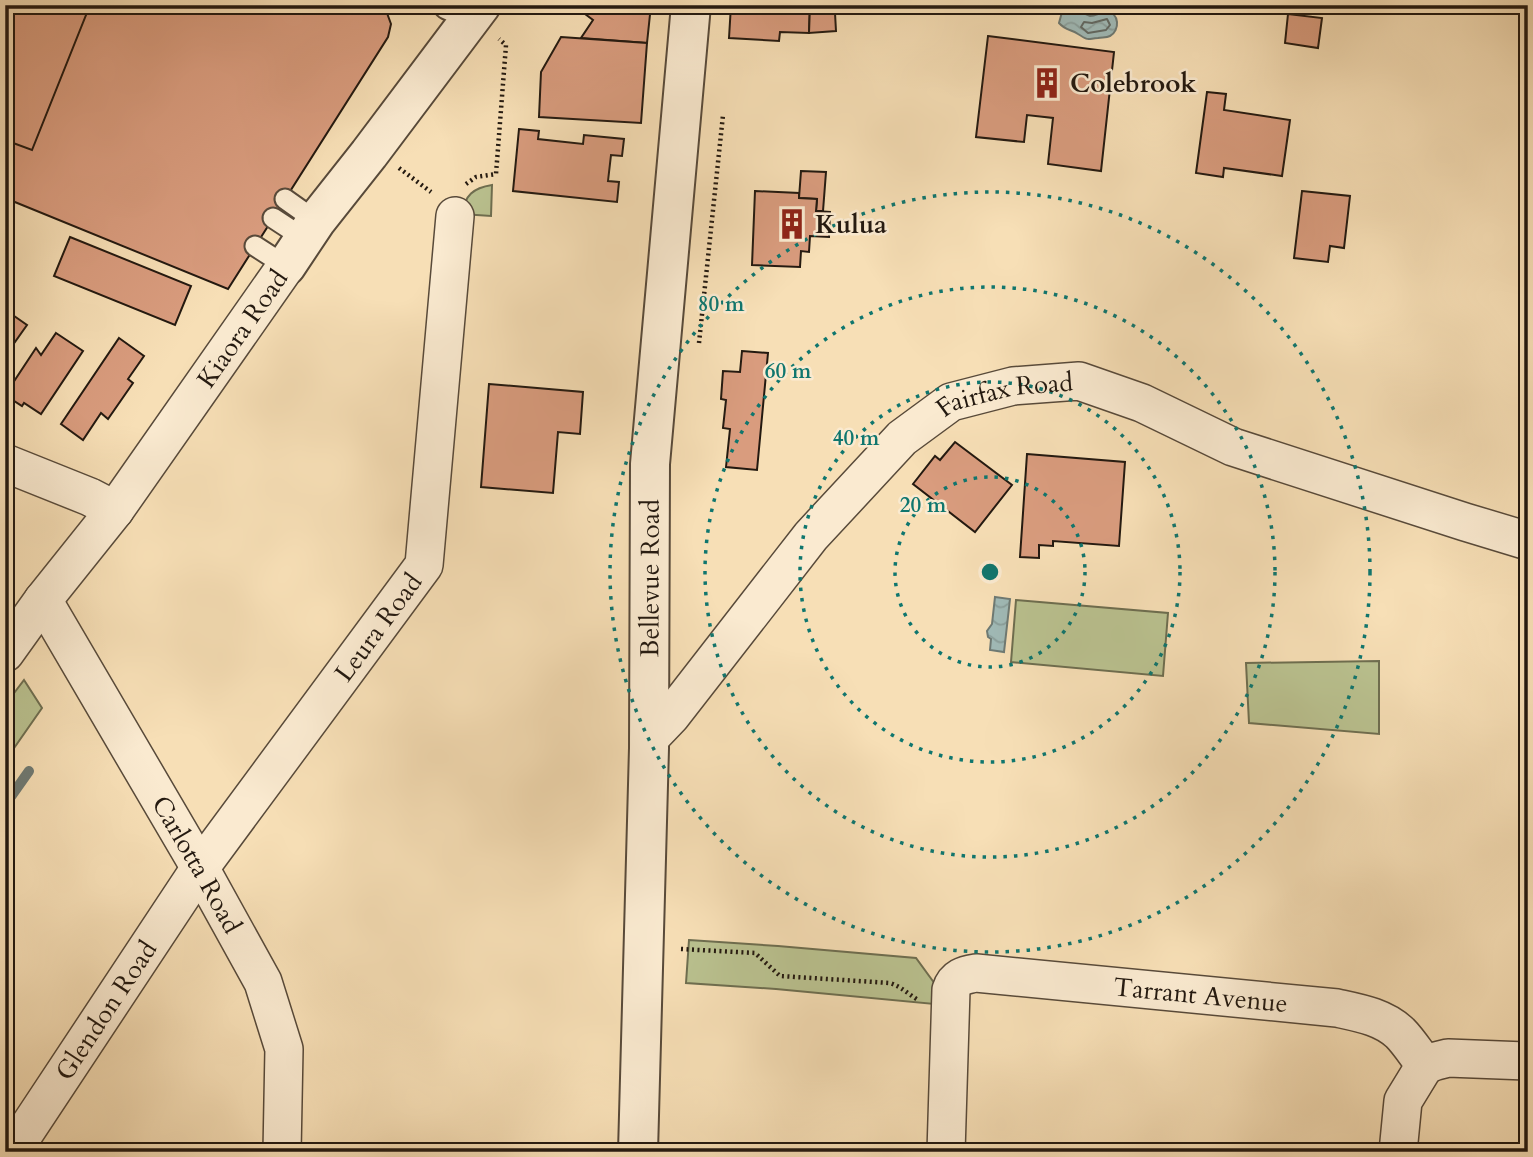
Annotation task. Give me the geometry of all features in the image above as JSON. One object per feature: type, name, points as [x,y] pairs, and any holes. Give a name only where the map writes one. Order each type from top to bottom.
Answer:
[{"type":"street","name":"Bellevue Road","points":[[638,1152],[649,739],[650,464],[691,5]]},
{"type":"street","name":"Kiaora Road","points":[[5,653],[43,600],[115,510],[290,243],[369,154],[467,9]]},
{"type":"street","name":"Leura Road","points":[[200,868],[424,565],[443,205]]},
{"type":"street","name":"Fairfax Road","points":[[649,739],[671,716],[811,536],[902,438],[951,402],[1013,386],[1079,382],[1142,404],[1233,447],[1528,541]]},
{"type":"street","points":[[5,463],[90,497],[115,510]]},
{"type":"street","name":"Carlotta Road","points":[[43,600],[200,868],[263,982],[284,1049],[282,1152]]},
{"type":"street","name":"Glendon Road","points":[[12,1152],[200,868]]},
{"type":"street","name":"Tarrant Avenue","points":[[946,1152],[950,990],[957,978],[976,973],[1346,1010],[1384,1021],[1401,1034],[1425,1065]]},
{"type":"street","points":[[1398,1152],[1403,1101],[1425,1065],[1448,1058],[1528,1061]]},
{"type":"lane","points":[[285,199],[290,243]]},
{"type":"lane","points":[[273,218],[290,243]]},
{"type":"path","points":[[416,182],[443,205],[456,198],[464,185],[477,177],[496,174],[506,45],[467,9]]},
{"type":"path","points":[[718,164],[723,115]]},
{"type":"path","points":[[681,949],[754,953],[780,976],[890,983],[901,986],[918,1000]]},
{"type":"green space","points":[[492,185],[491,216],[462,214],[465,202],[471,194]]},
{"type":"green space","points":[[1016,600],[1168,613],[1163,676],[1011,662]]},
{"type":"green space","points":[[1379,661],[1379,734],[1249,723],[1246,663]]},
{"type":"green space","points":[[24,680],[42,708],[5,761],[5,705]]},
{"type":"green space","points":[[689,940],[916,958],[935,984],[934,1004],[686,983]]},
{"type":"water","points":[[1072,8],[1090,16],[1111,13],[1116,18],[1116,30],[1108,37],[1088,39],[1066,29],[1059,23],[1062,12]]},
{"type":"water","points":[[995,597],[1010,599],[1004,652],[990,650],[991,639],[987,631],[992,624]]},
{"type":"building","points":[[5,5],[384,5],[391,24],[388,37],[228,289],[5,198]]},
{"type":"building","points":[[5,5],[90,5],[32,150],[5,140]]},
{"type":"building","points":[[573,5],[651,5],[647,43],[581,38],[593,20]]},
{"type":"building","points":[[731,5],[810,5],[809,33],[780,32],[779,41],[729,38]]},
{"type":"building","points":[[810,5],[892,5],[873,11],[835,13],[836,31],[809,33]]},
{"type":"building","points":[[1288,14],[1322,18],[1318,48],[1285,43]]},
{"type":"building","name":"Colebrook","points":[[988,36],[1114,52],[1101,171],[1048,164],[1053,118],[1027,115],[1024,142],[976,137]]},
{"type":"building","points":[[561,37],[647,43],[641,123],[539,117],[541,72]]},
{"type":"building","points":[[1207,92],[1226,94],[1224,110],[1290,120],[1282,176],[1224,168],[1223,177],[1196,173]]},
{"type":"building","points":[[519,129],[539,131],[538,139],[583,144],[584,135],[624,139],[622,156],[611,155],[608,181],[619,182],[617,202],[513,191]]},
{"type":"building","points":[[801,171],[826,172],[823,211],[816,211],[817,199],[799,198]]},
{"type":"building","name":"Kulua","points":[[755,191],[799,193],[799,198],[817,199],[816,211],[830,212],[829,237],[810,236],[809,252],[801,251],[800,267],[752,265]]},
{"type":"building","points":[[1302,191],[1350,196],[1344,248],[1330,246],[1328,262],[1294,258]]},
{"type":"building","points":[[70,237],[191,286],[175,325],[54,276]]},
{"type":"building","points":[[7,311],[27,325],[5,356],[5,313]]},
{"type":"building","points":[[56,333],[83,351],[41,414],[5,395],[36,348],[41,355]]},
{"type":"building","points":[[119,338],[144,356],[128,379],[133,383],[108,419],[101,413],[83,440],[61,424]]},
{"type":"building","points":[[742,351],[768,353],[757,470],[726,467],[730,429],[723,428],[726,400],[721,399],[723,371],[740,372]]},
{"type":"building","points":[[489,384],[583,392],[580,434],[558,432],[553,493],[481,487]]},
{"type":"building","points":[[955,442],[1012,485],[975,532],[913,484],[935,456],[940,460]]},
{"type":"building","points":[[1027,454],[1125,462],[1119,546],[1053,541],[1053,546],[1039,545],[1039,558],[1020,557]]},
{"type":"waterway","points":[[5,805],[29,771]]},
{"type":"place","name":"Colebrook","points":[[1047,83]]},
{"type":"place","name":"Kulua","points":[[792,224]]}]
